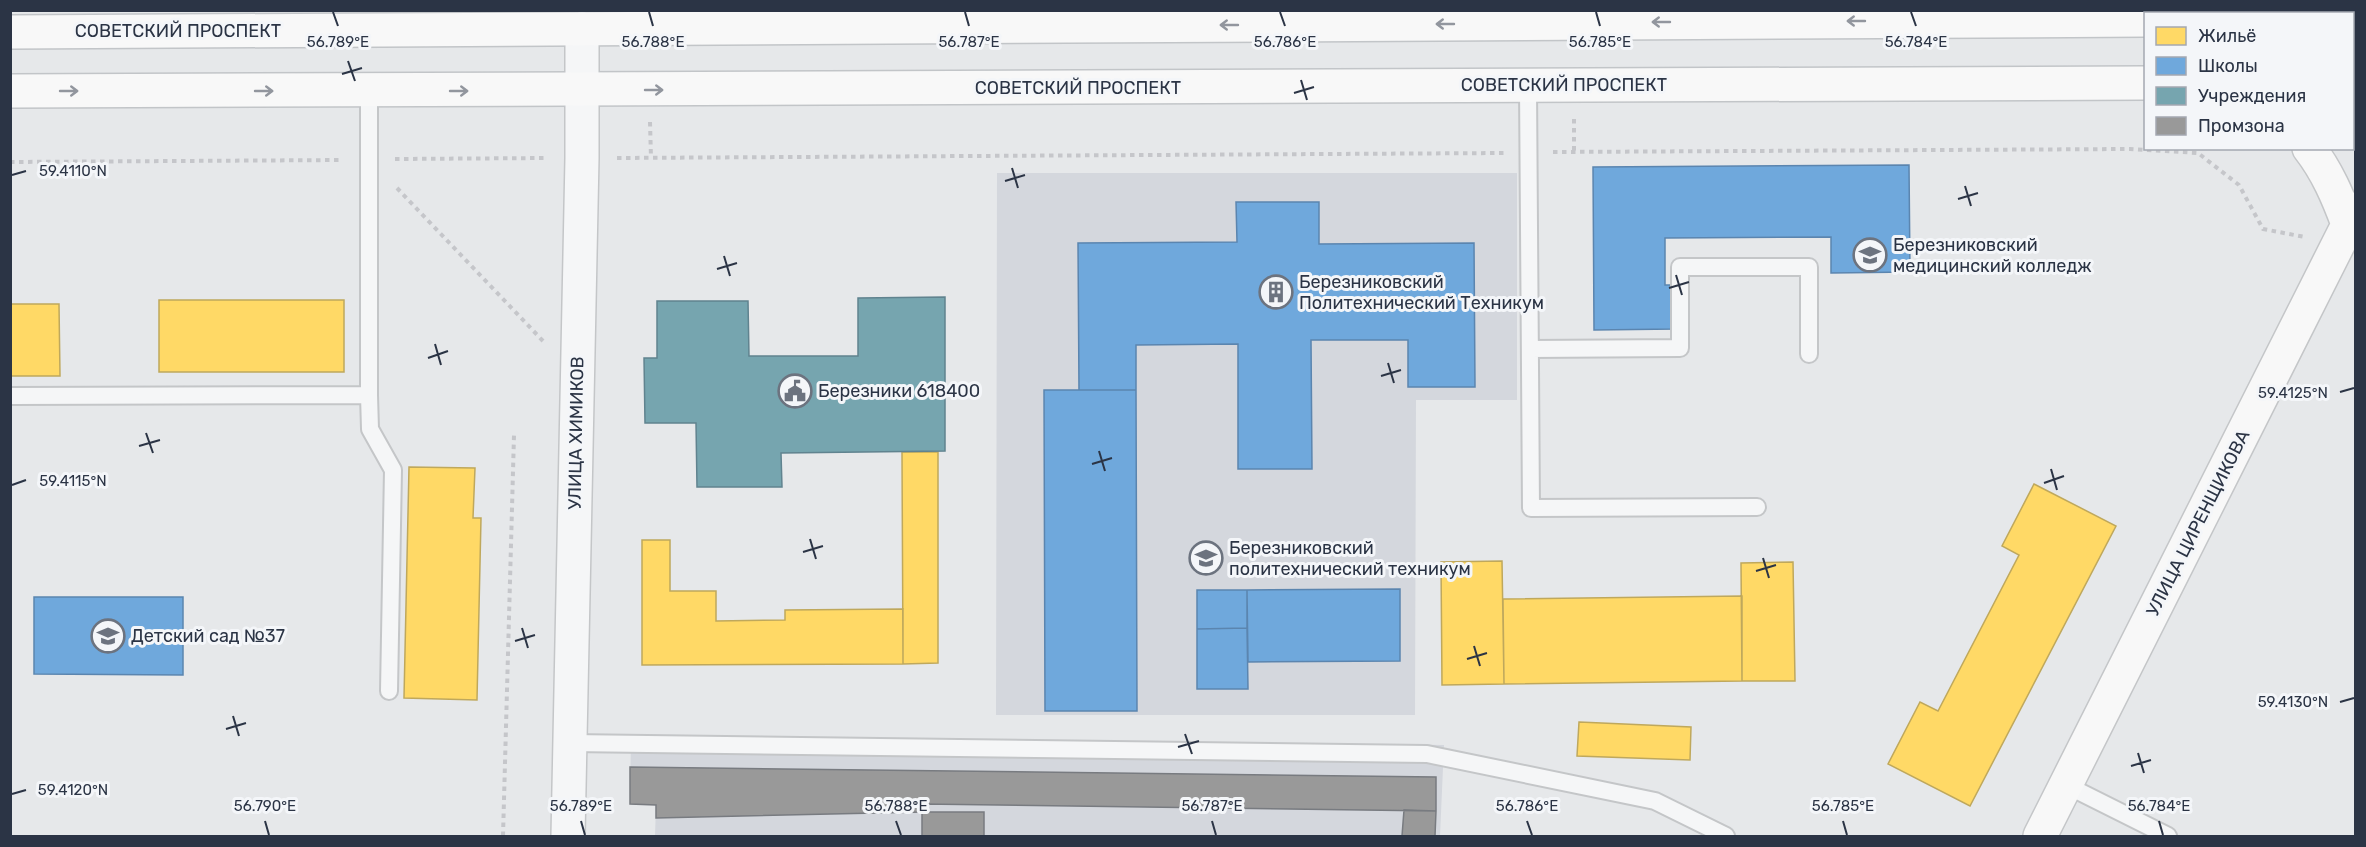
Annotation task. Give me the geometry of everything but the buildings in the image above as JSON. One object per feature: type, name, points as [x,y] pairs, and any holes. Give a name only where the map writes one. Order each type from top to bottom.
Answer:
[{"type":"main road","name":"СОВЕТСКИЙ ПРОСПЕКТ","points":[[10,32],[110,21],[512,20],[582,29],[951,19],[1895,16],[2144,20]]},
{"type":"main road","name":"СОВЕТСКИЙ ПРОСПЕКТ","points":[[10,92],[2144,83]]},
{"type":"main road","points":[[2310,150],[2338,197],[2347,225]]},
{"type":"main road","name":"УЛИЦА ЦИРЕНЩИКОВА","points":[[2040,837],[2347,225]]},
{"type":"street","name":"УЛИЦА ХИМИКОВ","points":[[568,837],[582,158],[582,29]]},
{"type":"lane","points":[[1528,86],[1531,508],[1757,507]]},
{"type":"lane","points":[[369,91],[370,429],[393,470],[388,691]]},
{"type":"lane","points":[[1530,349],[1680,348],[1680,267],[1809,267],[1809,354]]},
{"type":"lane","points":[[10,396],[369,395]]},
{"type":"lane","points":[[570,742],[1427,754],[1655,801],[1726,837]]},
{"type":"lane","points":[[2066,785],[2168,837]]},
{"type":"path","points":[[10,162],[2144,150]]},
{"type":"path","points":[[2147,150],[2198,153],[2239,185],[2263,230],[2347,225]]},
{"type":"path","points":[[369,160],[578,377]]},
{"type":"path","points":[[503,837],[514,435]]},
{"type":"shaded area","name":"Березниковский политехнический техникум","points":[[997,173],[1517,173],[1517,400],[1416,400],[1415,715],[996,715]]},
{"type":"shaded area","points":[[631,735],[1444,745],[1440,836],[655,836],[656,805],[630,804]]},
{"type":"place","name":"Березниковский медицинский колледж","points":[[1870,255]]},
{"type":"place","name":"Березниковский Политехнический Техникум","points":[[1276,292]]},
{"type":"place","name":"Березники 618400","points":[[795,391]]},
{"type":"place","name":"Березниковский политехнический техникум","points":[[1206,558]]},
{"type":"place","name":"Детский сад №37","points":[[108,636]]}]
